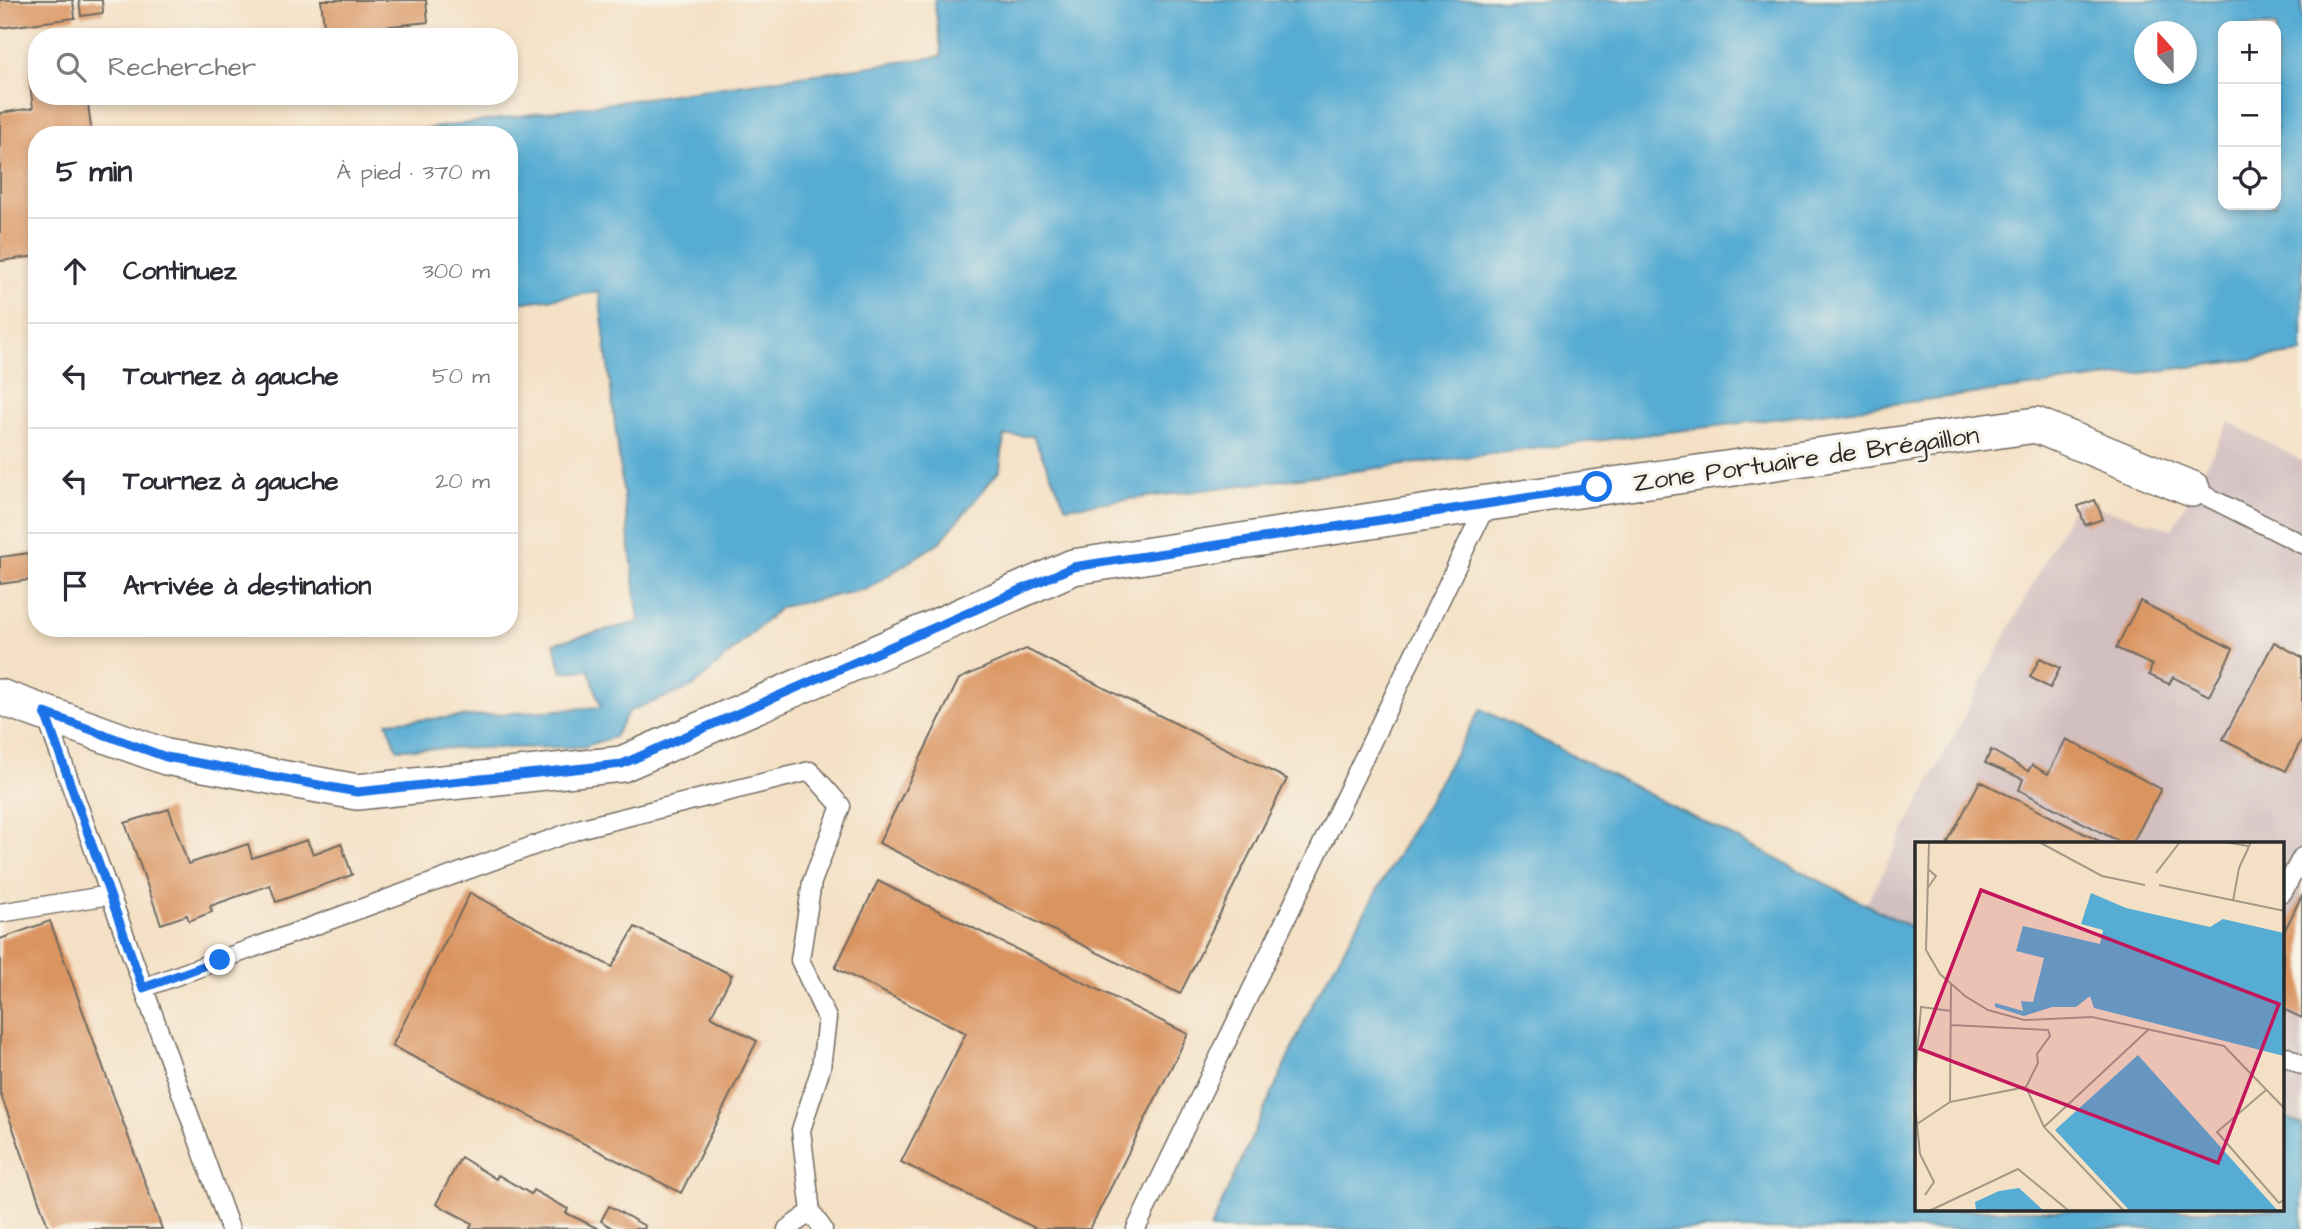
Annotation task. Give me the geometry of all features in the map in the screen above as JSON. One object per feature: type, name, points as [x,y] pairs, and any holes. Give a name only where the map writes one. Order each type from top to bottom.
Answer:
[{"type":"street","name":"Zone Portuaire de Brégaillon","points":[[0,697],[166,757],[357,792],[622,764],[1073,567],[1487,503],[2036,425],[2192,489]]},
{"type":"lane","points":[[2192,489],[2302,544]]},
{"type":"lane","points":[[1136,1229],[1487,503]]},
{"type":"lane","points":[[45,713],[230,1229]]},
{"type":"lane","points":[[143,988],[582,828],[810,771],[841,806],[811,882],[800,960],[827,1018],[821,1068],[801,1129],[811,1212],[823,1229]]},
{"type":"lane","points":[[2284,890],[2302,857]]},
{"type":"lane","points":[[0,913],[110,895]]},
{"type":"lane","points":[[2284,1056],[2302,1065]]},
{"type":"lane","points":[[787,1229],[811,1212]]},
{"type":"shaded area","points":[[2229,422],[2302,461],[2302,1125],[2284,1116],[2284,842],[1915,842],[1915,929],[1866,904],[2076,501],[2172,529]]},
{"type":"water","points":[[934,0],[2302,0],[2302,353],[1066,507],[1033,436],[1004,436],[1000,470],[941,541],[867,589],[781,607],[693,687],[629,711],[614,737],[583,747],[397,749],[387,722],[601,707],[589,670],[562,672],[554,643],[639,622],[599,292],[518,303],[518,126],[448,126],[942,56]]},
{"type":"water","points":[[1481,709],[1915,929],[1915,1212],[2284,1212],[2284,1116],[2302,1125],[2302,1229],[1210,1229],[1314,1001]]},
{"type":"building","points":[[0,0],[73,0],[75,18],[0,28]]},
{"type":"building","points":[[79,0],[102,0],[103,13],[81,16]]},
{"type":"building","points":[[321,0],[426,0],[428,22],[372,28],[324,28]]},
{"type":"building","points":[[33,105],[88,105],[91,126],[28,126],[28,257],[0,261],[0,113],[33,108]]},
{"type":"building","points":[[2095,500],[2103,519],[2085,525],[2078,506]]},
{"type":"building","points":[[28,553],[28,580],[0,584],[0,557]]},
{"type":"building","points":[[2140,601],[2233,649],[2209,696],[2173,677],[2169,684],[2149,675],[2152,665],[2116,648]]},
{"type":"building","points":[[2274,642],[2302,657],[2302,739],[2286,771],[2223,739]]},
{"type":"building","points":[[1026,649],[1287,779],[1180,994],[879,843],[959,679]]},
{"type":"building","points":[[2040,658],[2060,668],[2050,688],[2030,677]]},
{"type":"building","points":[[2066,739],[2161,789],[2133,842],[2120,842],[2019,790],[2023,779],[1985,763],[1991,750],[2028,771],[2032,765],[2048,774]]},
{"type":"building","points":[[1980,781],[2101,842],[1948,842]]},
{"type":"building","points":[[169,809],[188,864],[248,844],[252,858],[307,840],[313,854],[341,843],[352,875],[276,902],[270,885],[210,906],[212,912],[189,921],[187,915],[161,924],[125,823]]},
{"type":"building","points":[[878,881],[1188,1034],[1090,1229],[1037,1229],[901,1162],[966,1033],[835,968]]},
{"type":"building","points":[[470,893],[612,967],[635,927],[732,975],[711,1016],[757,1041],[681,1193],[392,1046]]},
{"type":"building","points":[[2302,895],[2302,1018],[2284,1009],[2284,932]]},
{"type":"building","points":[[50,921],[162,1229],[49,1229],[0,1092],[0,939]]},
{"type":"building","points":[[461,1157],[496,1179],[498,1175],[531,1194],[533,1190],[568,1209],[566,1213],[599,1229],[470,1228],[472,1223],[436,1204]]},
{"type":"building","points":[[609,1206],[645,1226],[644,1229],[614,1229],[601,1221]]},
{"type":"route","points":[[220,960],[143,988],[45,713],[166,757],[357,792],[622,764],[1073,567],[1597,487]]}]
